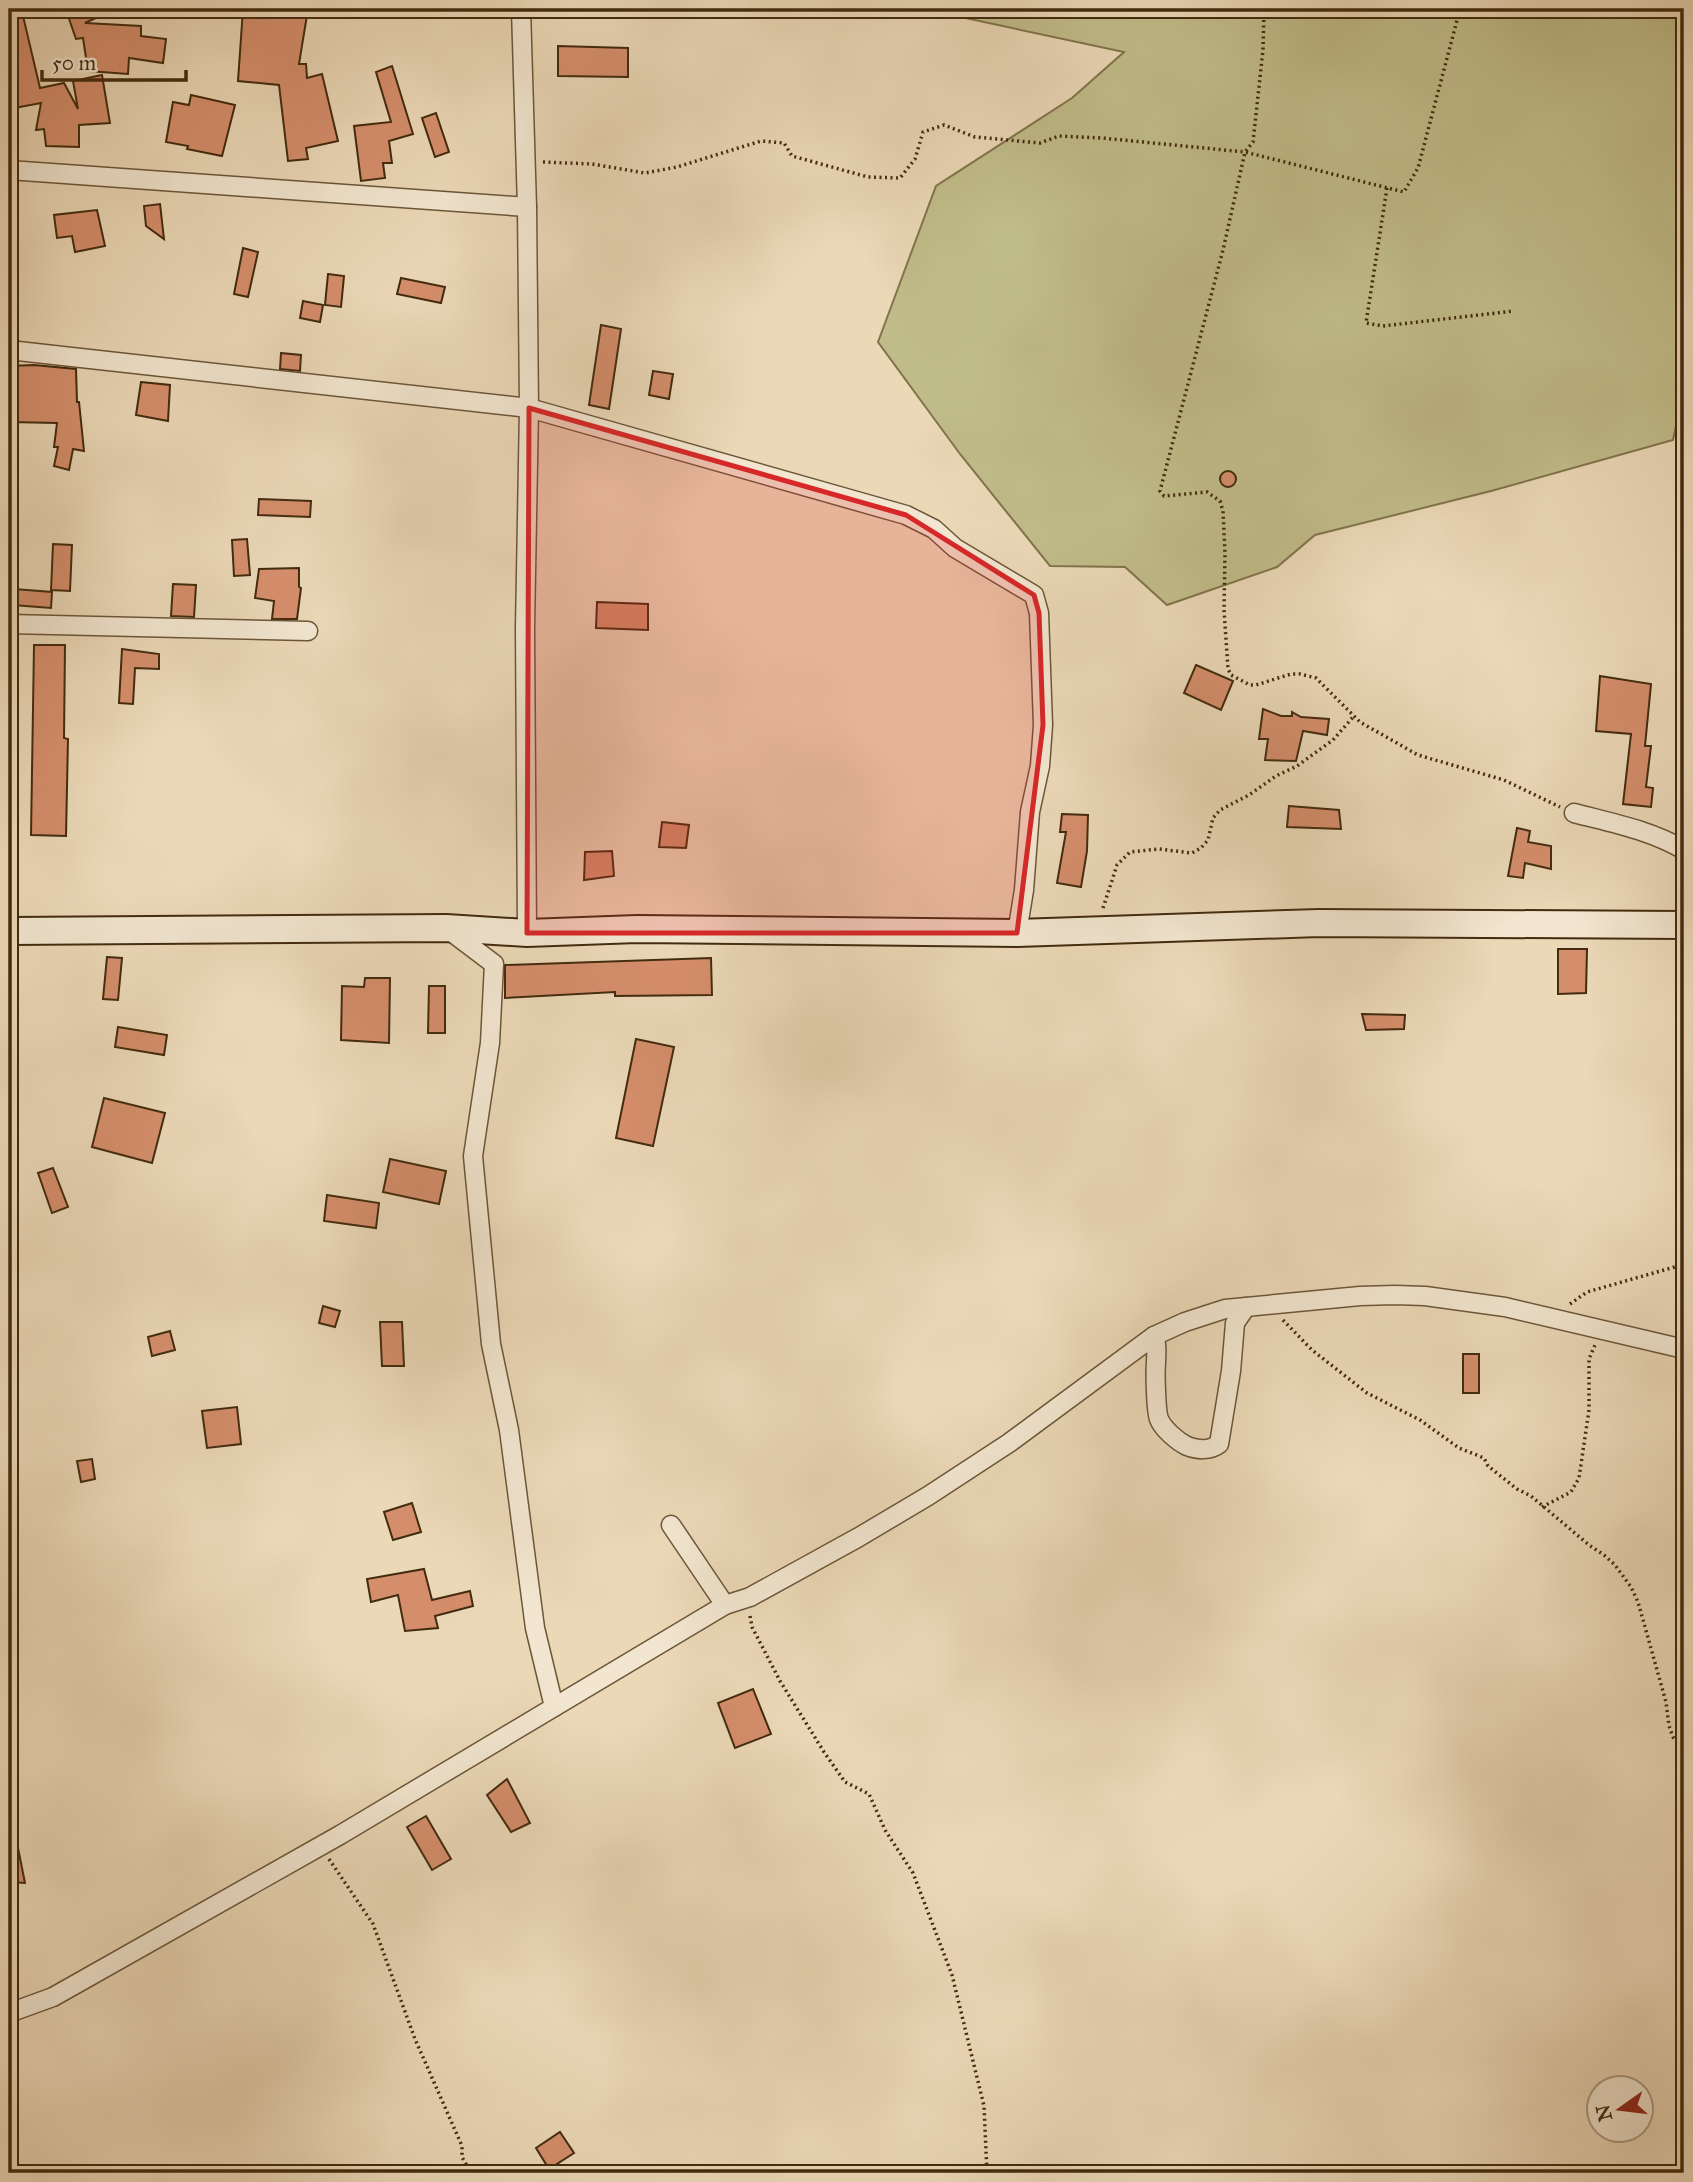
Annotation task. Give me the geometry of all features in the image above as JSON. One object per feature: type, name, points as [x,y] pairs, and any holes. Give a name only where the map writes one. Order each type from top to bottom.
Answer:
[{"type":"main road","points":[[9,931],[446,928],[527,933],[637,929],[1017,933],[1319,923],[1684,925]]},
{"type":"street","points":[[521,9],[529,408],[525,628],[527,933]]},
{"type":"street","points":[[9,170],[527,207]]},
{"type":"street","points":[[9,350],[529,408],[906,515],[934,529],[955,548],[1034,595],[1039,613],[1042,725],[1040,766],[1030,812],[1024,890],[1017,933]]},
{"type":"street","points":[[9,624],[308,631]]},
{"type":"street","points":[[1574,813],[1637,829],[1684,850]]},
{"type":"street","points":[[446,928],[494,964],[490,1043],[473,1156],[491,1345],[509,1430],[535,1628],[554,1707]]},
{"type":"street","points":[[9,2013],[53,1997],[320,1846],[725,1605],[750,1597],[859,1537],[997,1451],[1154,1336],[1185,1322],[1225,1309],[1395,1294],[1505,1307],[1684,1349]]},
{"type":"street","points":[[1154,1336],[1158,1345],[1156,1365],[1158,1416],[1161,1423],[1184,1444],[1200,1449],[1212,1448],[1219,1444],[1236,1323],[1246,1307]]},
{"type":"street","points":[[671,1525],[725,1605]]},
{"type":"path","points":[[1264,9],[1263,50],[1253,142],[1245,152],[1223,250],[1160,491],[1164,496],[1207,492],[1220,500],[1226,554],[1224,610],[1228,669],[1231,675],[1250,685],[1300,674],[1316,678],[1355,716],[1384,737],[1418,755],[1504,780],[1574,813]]},
{"type":"path","points":[[526,170],[542,162],[592,164],[645,173],[677,167],[761,141],[784,144],[792,156],[868,177],[900,178],[915,159],[923,132],[944,125],[975,137],[1040,143],[1059,136],[1245,152],[1404,192],[1418,169],[1460,9]]},
{"type":"path","points":[[1387,188],[1366,323],[1383,326],[1514,311]]},
{"type":"path","points":[[1095,929],[1113,874],[1130,852],[1146,849],[1192,853],[1201,848],[1208,840],[1213,818],[1220,810],[1249,796],[1276,776],[1297,766],[1333,740],[1355,716]]},
{"type":"path","points":[[1550,1317],[1587,1292],[1678,1266],[1684,1261]]},
{"type":"path","points":[[1268,1305],[1312,1350],[1367,1393],[1420,1420],[1459,1448],[1483,1458],[1488,1466],[1531,1496],[1610,1560],[1631,1587],[1653,1651],[1672,1737],[1684,1749]]},
{"type":"path","points":[[1542,1507],[1571,1492],[1579,1478],[1589,1410],[1589,1359],[1603,1331]]},
{"type":"path","points":[[750,1597],[752,1628],[780,1681],[845,1782],[869,1794],[885,1830],[913,1873],[952,1975],[984,2106],[987,2173]]},
{"type":"path","points":[[320,1846],[373,1924],[415,2039],[462,2146],[462,2157],[471,2173]]},
{"type":"highlighted area","points":[[529,408],[906,515],[1034,595],[1039,613],[1043,725],[1017,933],[527,933]]},
{"type":"shaded area","points":[[965,9],[1681,9],[1684,24],[1684,389],[1673,440],[1491,491],[1315,535],[1277,567],[1167,605],[1125,567],[1050,566],[960,454],[878,342],[936,186],[1072,98],[1124,52],[965,18]]},
{"type":"building","points":[[80,9],[115,9],[85,23],[141,26],[141,36],[166,39],[163,63],[129,58],[128,74],[88,71],[83,38],[76,39],[67,13]]},
{"type":"building","points":[[243,9],[308,9],[299,64],[306,64],[307,78],[322,74],[338,141],[306,148],[308,159],[288,161],[279,85],[238,81]]},
{"type":"building","points":[[23,16],[40,88],[64,83],[78,109],[73,81],[102,75],[110,123],[79,125],[79,147],[46,146],[44,129],[36,130],[41,103],[9,109],[9,24]]},
{"type":"building","points":[[558,46],[628,48],[628,77],[558,76]]},
{"type":"building","points":[[392,66],[413,134],[389,141],[392,163],[383,163],[385,178],[361,181],[354,126],[391,122],[376,72]]},
{"type":"building","points":[[191,95],[235,105],[222,156],[166,142],[173,102],[189,105]]},
{"type":"building","points":[[436,113],[449,152],[435,157],[422,118]]},
{"type":"building","points":[[160,204],[164,239],[146,226],[144,206]]},
{"type":"building","points":[[97,210],[105,246],[75,252],[72,236],[57,238],[54,215]]},
{"type":"building","points":[[243,248],[258,252],[248,297],[234,294]]},
{"type":"building","points":[[328,274],[344,276],[341,307],[325,305]]},
{"type":"building","points":[[401,278],[445,287],[441,303],[397,294]]},
{"type":"building","points":[[303,301],[323,305],[320,322],[300,318]]},
{"type":"building","points":[[601,325],[621,329],[609,409],[589,405]]},
{"type":"building","points":[[281,353],[301,355],[300,371],[280,369]]},
{"type":"building","points":[[34,365],[76,369],[77,402],[84,451],[73,449],[69,470],[54,466],[58,447],[54,447],[57,423],[9,422],[9,366]]},
{"type":"building","points":[[653,371],[673,374],[669,399],[649,395]]},
{"type":"building","points":[[141,382],[170,385],[168,421],[136,415]]},
{"type":"building","points":[[1225,471],[1231,471],[1236,479],[1234,485],[1225,487],[1220,482],[1220,476]]},
{"type":"building","points":[[259,499],[311,501],[310,517],[258,515]]},
{"type":"building","points":[[247,539],[250,575],[234,576],[232,540]]},
{"type":"building","points":[[53,544],[72,545],[70,591],[51,590]]},
{"type":"building","points":[[299,568],[301,588],[297,619],[272,619],[274,601],[255,598],[259,569]]},
{"type":"building","points":[[173,584],[196,585],[194,617],[171,616]]},
{"type":"building","points":[[14,589],[52,592],[51,608],[13,605]]},
{"type":"building","points":[[597,602],[648,604],[648,630],[596,628]]},
{"type":"building","points":[[34,645],[65,645],[64,738],[68,739],[66,836],[31,835]]},
{"type":"building","points":[[122,649],[159,654],[159,669],[135,668],[133,704],[119,703]]},
{"type":"building","points":[[1196,665],[1233,681],[1221,710],[1184,693]]},
{"type":"building","points":[[1600,676],[1651,684],[1645,746],[1651,746],[1646,787],[1653,788],[1651,807],[1623,804],[1631,734],[1596,731]]},
{"type":"building","points":[[1263,709],[1281,716],[1292,716],[1292,712],[1301,717],[1329,719],[1327,735],[1303,731],[1296,761],[1265,760],[1268,739],[1259,739]]},
{"type":"building","points":[[1289,806],[1339,810],[1341,829],[1287,827]]},
{"type":"building","points":[[1062,814],[1088,815],[1087,851],[1081,887],[1057,883],[1066,832],[1060,832]]},
{"type":"building","points":[[662,822],[689,825],[686,848],[659,847]]},
{"type":"building","points":[[1517,828],[1530,831],[1528,842],[1551,846],[1551,869],[1525,863],[1523,878],[1508,876]]},
{"type":"building","points":[[612,851],[614,876],[584,880],[585,852]]},
{"type":"building","points":[[1558,949],[1587,949],[1586,993],[1558,994]]},
{"type":"building","points":[[107,957],[122,958],[118,1000],[103,999]]},
{"type":"building","points":[[711,958],[712,995],[615,996],[615,992],[505,998],[505,965]]},
{"type":"building","points":[[365,978],[390,978],[389,1043],[341,1040],[342,986],[364,987]]},
{"type":"building","points":[[429,986],[445,986],[445,1033],[428,1033]]},
{"type":"building","points":[[1362,1014],[1405,1015],[1404,1029],[1366,1030]]},
{"type":"building","points":[[118,1027],[167,1035],[164,1055],[115,1047]]},
{"type":"building","points":[[636,1039],[674,1047],[653,1146],[616,1138]]},
{"type":"building","points":[[104,1098],[165,1113],[152,1163],[92,1147]]},
{"type":"building","points":[[390,1159],[446,1171],[439,1204],[383,1192]]},
{"type":"building","points":[[53,1168],[68,1207],[52,1213],[38,1173]]},
{"type":"building","points":[[327,1195],[379,1203],[376,1228],[324,1221]]},
{"type":"building","points":[[323,1306],[340,1311],[335,1327],[319,1323]]},
{"type":"building","points":[[380,1322],[402,1322],[404,1366],[382,1366]]},
{"type":"building","points":[[170,1331],[175,1350],[152,1356],[148,1337]]},
{"type":"building","points":[[1463,1354],[1479,1354],[1479,1393],[1463,1393]]},
{"type":"building","points":[[237,1407],[241,1444],[207,1448],[202,1411]]},
{"type":"building","points":[[92,1459],[95,1479],[81,1482],[77,1461]]},
{"type":"building","points":[[412,1503],[421,1532],[393,1540],[384,1512]]},
{"type":"building","points":[[424,1569],[432,1600],[470,1591],[473,1606],[435,1616],[438,1628],[405,1631],[398,1595],[371,1602],[367,1579]]},
{"type":"building","points":[[753,1689],[771,1734],[735,1748],[718,1703]]},
{"type":"building","points":[[507,1779],[530,1823],[511,1832],[487,1795]]},
{"type":"building","points":[[426,1816],[451,1859],[432,1870],[407,1827]]},
{"type":"building","points":[[16,1838],[25,1883],[9,1882],[9,1839]]},
{"type":"building","points":[[560,2132],[574,2153],[549,2169],[536,2148]]}]
